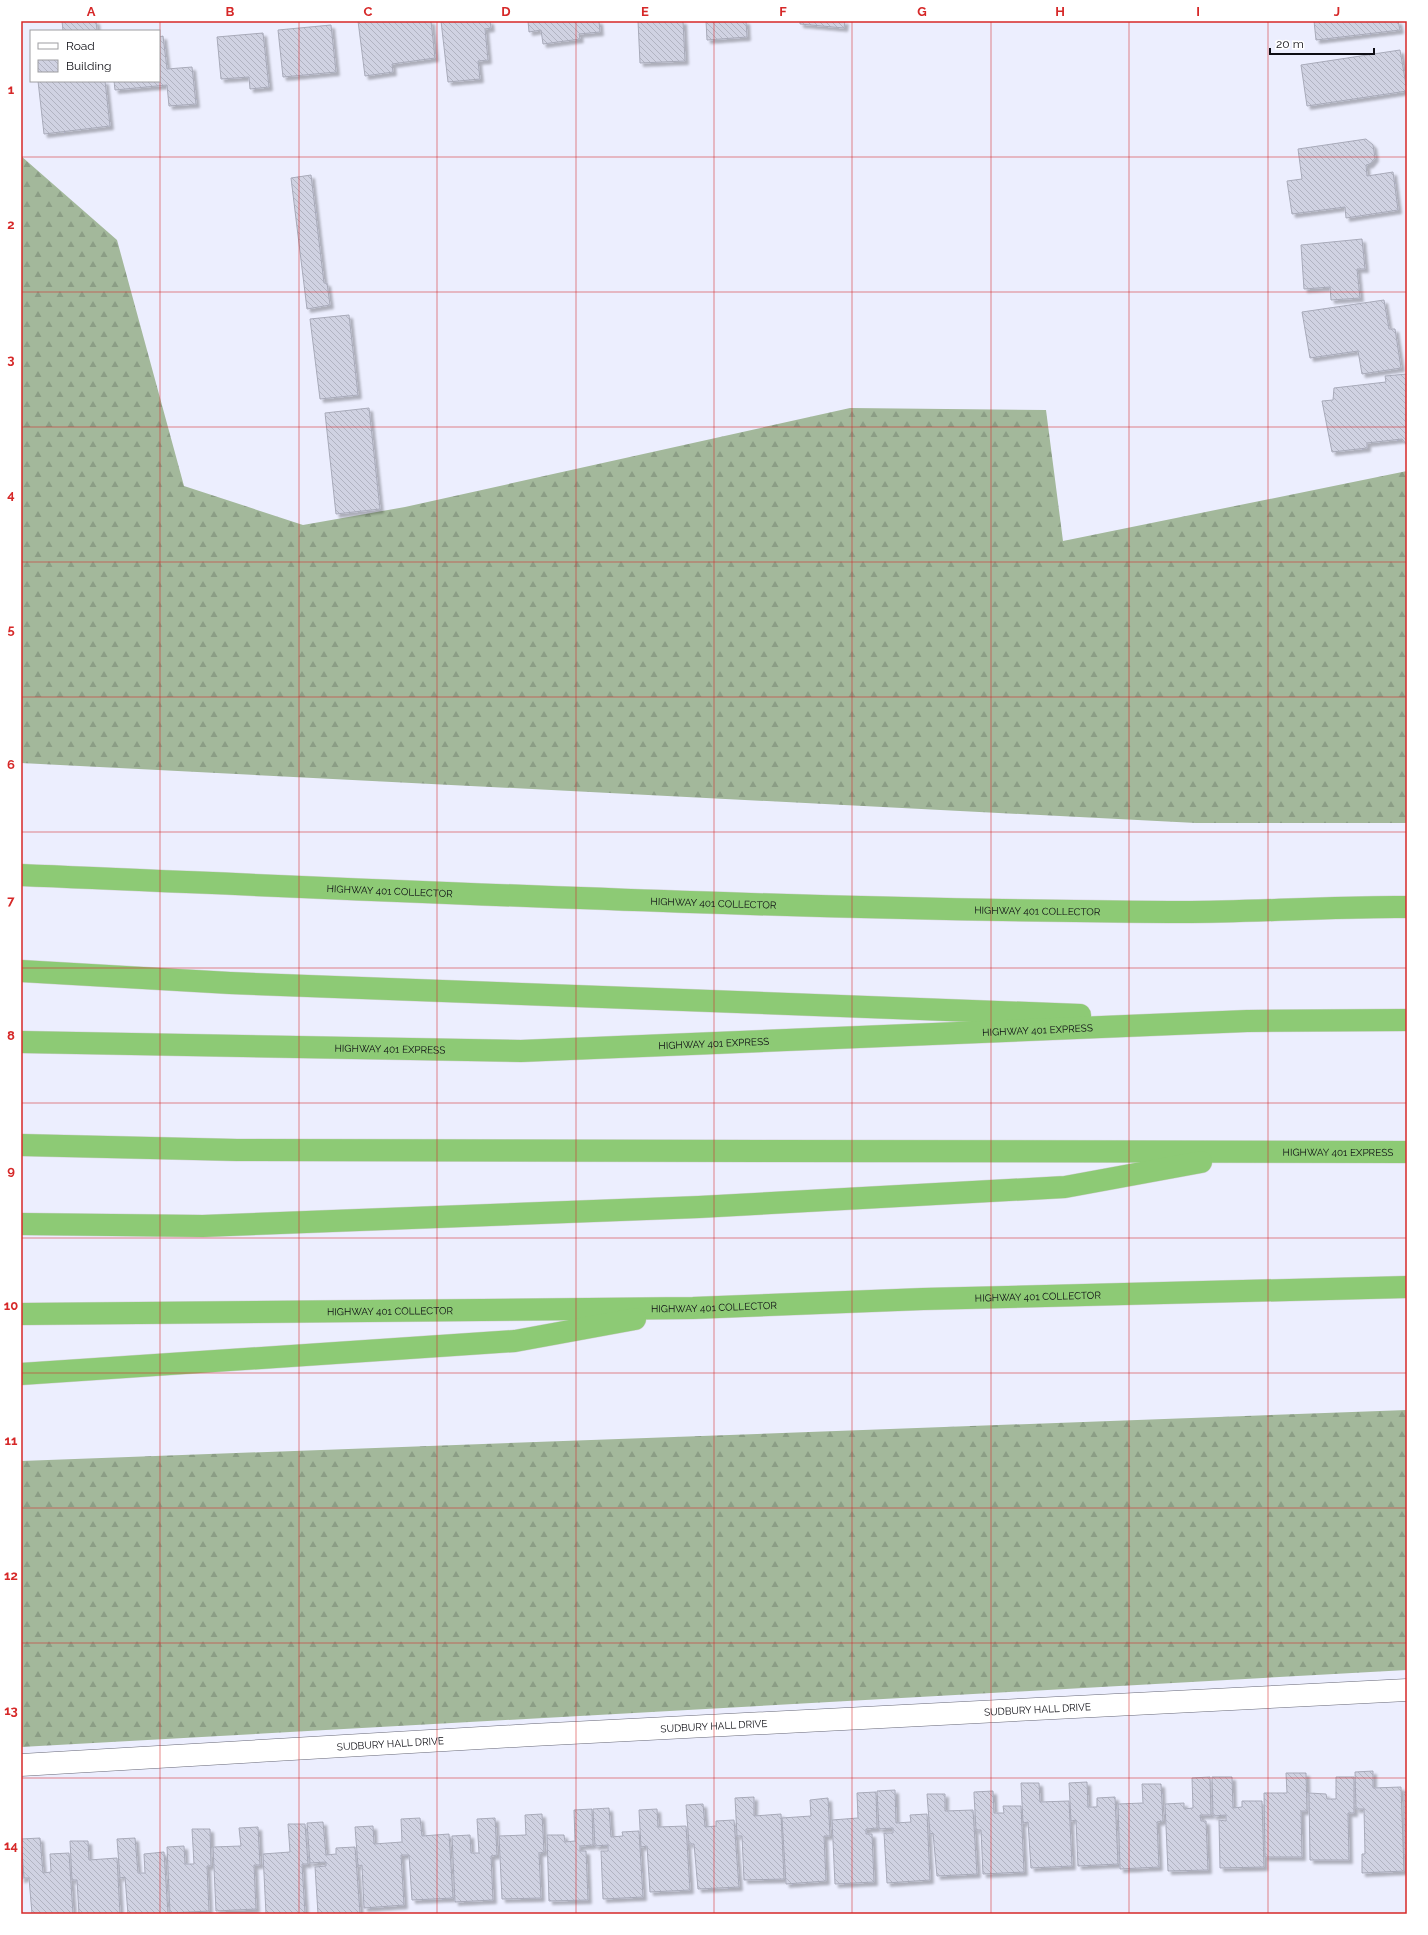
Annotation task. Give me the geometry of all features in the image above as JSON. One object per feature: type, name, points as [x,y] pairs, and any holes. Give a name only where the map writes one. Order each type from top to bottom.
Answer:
[{"type":"highway","name":"HIGHWAY 401 COLLECTOR","points":[[21,875],[651,902],[1174,912],[1365,906],[1407,907]]},
{"type":"highway","points":[[21,970],[246,983],[1247,1022]]},
{"type":"highway","name":"HIGHWAY 401 EXPRESS","points":[[21,1042],[521,1050],[1247,1022],[1407,1020]]},
{"type":"highway","name":"HIGHWAY 401 EXPRESS","points":[[21,1145],[237,1150],[1253,1153],[1407,1152]]},
{"type":"highway","points":[[21,1224],[203,1226],[699,1207],[1065,1188],[1253,1153]]},
{"type":"highway","name":"HIGHWAY 401 COLLECTOR","points":[[21,1314],[693,1308],[923,1299],[1407,1287]]},
{"type":"highway","points":[[21,1374],[515,1341],[693,1308]]},
{"type":"street","name":"SUDBURY HALL DRIVE","points":[[21,1765],[532,1735],[1407,1690]]},
{"type":"green space","points":[[21,156],[117,240],[184,486],[303,525],[405,507],[850,408],[1046,410],[1063,541],[1407,471],[1407,823],[1196,823],[21,763]]},
{"type":"green space","points":[[1407,1410],[1407,1670],[21,1747],[21,1461]]},
{"type":"building","points":[[62,21],[96,21],[97,30],[63,30]]},
{"type":"building","points":[[358,21],[431,21],[435,58],[392,64],[393,72],[365,76]]},
{"type":"building","points":[[441,21],[490,21],[491,28],[485,29],[488,60],[478,61],[480,79],[448,82]]},
{"type":"building","points":[[528,21],[599,21],[600,32],[579,34],[580,39],[543,44],[541,30],[529,32]]},
{"type":"building","points":[[638,21],[683,21],[685,61],[640,63]]},
{"type":"building","points":[[706,21],[746,21],[747,37],[707,40]]},
{"type":"building","points":[[800,21],[845,21],[844,28],[800,24]]},
{"type":"building","points":[[1314,21],[1398,21],[1400,30],[1316,40]]},
{"type":"building","points":[[331,25],[336,72],[283,77],[278,30]]},
{"type":"building","points":[[263,33],[269,87],[250,89],[249,77],[221,79],[217,37]]},
{"type":"building","points":[[163,36],[167,69],[192,67],[196,104],[169,106],[167,85],[115,90],[114,82],[160,82],[160,37]]},
{"type":"building","points":[[1400,50],[1407,91],[1307,106],[1301,65]]},
{"type":"building","points":[[38,82],[105,82],[110,126],[44,134]]},
{"type":"building","points":[[1366,139],[1373,145],[1375,158],[1370,164],[1366,165],[1367,176],[1393,172],[1398,210],[1346,218],[1345,207],[1292,214],[1287,181],[1302,179],[1298,149]]},
{"type":"building","points":[[311,175],[324,283],[327,283],[330,305],[307,309],[291,178]]},
{"type":"building","points":[[1362,239],[1365,269],[1357,269],[1360,298],[1331,300],[1330,287],[1304,289],[1301,245]]},
{"type":"building","points":[[1384,300],[1389,329],[1395,329],[1401,368],[1362,374],[1358,351],[1310,358],[1302,312]]},
{"type":"building","points":[[349,315],[358,395],[320,399],[310,319]]},
{"type":"building","points":[[1407,374],[1407,445],[1402,439],[1367,443],[1367,448],[1332,452],[1322,401],[1333,400],[1334,388],[1386,382],[1385,376]]},
{"type":"building","points":[[369,408],[380,509],[336,514],[325,413]]},
{"type":"building","points":[[1373,1771],[1373,1788],[1401,1787],[1404,1871],[1362,1873],[1362,1854],[1365,1854],[1364,1809],[1356,1809],[1355,1772]]},
{"type":"building","points":[[1286,1773],[1306,1773],[1307,1811],[1301,1811],[1302,1857],[1265,1857],[1264,1793],[1287,1793]]},
{"type":"building","points":[[1210,1777],[1211,1815],[1200,1815],[1201,1821],[1206,1821],[1208,1870],[1168,1871],[1165,1804],[1184,1803],[1184,1809],[1193,1808],[1192,1778]]},
{"type":"building","points":[[1212,1777],[1232,1777],[1233,1808],[1242,1807],[1242,1801],[1262,1801],[1264,1867],[1220,1868],[1219,1820],[1226,1821],[1226,1815],[1213,1816]]},
{"type":"building","points":[[1336,1777],[1354,1777],[1354,1813],[1348,1813],[1349,1860],[1310,1860],[1309,1793],[1326,1794],[1327,1799],[1336,1799]]},
{"type":"building","points":[[1087,1782],[1088,1807],[1097,1807],[1097,1798],[1115,1797],[1118,1864],[1078,1866],[1076,1820],[1071,1821],[1069,1783]]},
{"type":"building","points":[[1021,1783],[1039,1783],[1040,1802],[1069,1801],[1072,1866],[1031,1868],[1028,1822],[1023,1823]]},
{"type":"building","points":[[1142,1784],[1161,1784],[1163,1821],[1157,1822],[1159,1867],[1120,1869],[1118,1804],[1143,1803]]},
{"type":"building","points":[[895,1790],[896,1823],[911,1822],[910,1815],[927,1814],[930,1880],[887,1883],[884,1833],[893,1833],[893,1828],[879,1829],[877,1791]]},
{"type":"building","points":[[993,1791],[994,1813],[1004,1813],[1003,1806],[1021,1806],[1024,1872],[983,1874],[981,1830],[976,1830],[974,1792]]},
{"type":"building","points":[[876,1792],[877,1828],[866,1829],[866,1834],[872,1834],[874,1882],[835,1884],[832,1820],[858,1818],[857,1793]]},
{"type":"building","points":[[1404,1792],[1407,1792],[1407,1857],[1404,1857]]},
{"type":"building","points":[[927,1794],[945,1794],[945,1811],[973,1810],[977,1874],[937,1876],[933,1833],[930,1834]]},
{"type":"building","points":[[754,1797],[754,1816],[781,1814],[784,1879],[744,1880],[742,1836],[737,1836],[735,1798]]},
{"type":"building","points":[[828,1798],[830,1836],[824,1836],[826,1881],[786,1884],[782,1818],[811,1816],[810,1800]]},
{"type":"building","points":[[703,1804],[705,1827],[716,1826],[716,1821],[734,1820],[739,1887],[698,1889],[694,1844],[689,1844],[686,1805]]},
{"type":"building","points":[[609,1808],[611,1837],[623,1836],[622,1832],[639,1831],[643,1897],[603,1899],[601,1851],[608,1851],[608,1845],[595,1846],[593,1809]]},
{"type":"building","points":[[592,1809],[593,1845],[580,1846],[580,1851],[586,1851],[588,1900],[549,1901],[547,1835],[564,1835],[565,1842],[575,1841],[574,1810]]},
{"type":"building","points":[[657,1809],[658,1827],[686,1826],[690,1890],[650,1892],[647,1846],[641,1847],[639,1810]]},
{"type":"building","points":[[542,1814],[544,1852],[539,1853],[541,1898],[502,1899],[499,1836],[526,1835],[525,1815]]},
{"type":"building","points":[[420,1818],[422,1836],[449,1834],[453,1898],[412,1900],[409,1855],[401,1855],[404,1905],[364,1908],[362,1865],[358,1866],[355,1827],[373,1826],[374,1844],[402,1842],[401,1819]]},
{"type":"building","points":[[495,1818],[497,1855],[491,1856],[493,1900],[455,1902],[452,1836],[470,1835],[471,1853],[479,1853],[477,1819]]},
{"type":"building","points":[[323,1822],[326,1855],[336,1854],[336,1848],[355,1847],[360,1913],[318,1914],[315,1867],[326,1866],[326,1862],[310,1863],[307,1823]]},
{"type":"building","points":[[288,1824],[305,1824],[308,1864],[302,1864],[305,1914],[266,1914],[263,1854],[290,1852]]},
{"type":"building","points":[[258,1827],[260,1865],[254,1865],[256,1909],[216,1911],[213,1847],[241,1846],[239,1828]]},
{"type":"building","points":[[192,1829],[210,1829],[211,1866],[207,1866],[209,1911],[170,1913],[167,1847],[184,1846],[185,1864],[194,1864]]},
{"type":"building","points":[[40,1838],[43,1873],[51,1872],[50,1854],[69,1853],[73,1914],[32,1914],[29,1878],[24,1878],[21,1839]]},
{"type":"building","points":[[135,1838],[138,1873],[145,1873],[144,1854],[164,1852],[168,1914],[128,1914],[125,1877],[120,1878],[117,1839]]},
{"type":"building","points":[[70,1841],[88,1841],[89,1860],[117,1858],[120,1914],[79,1914],[77,1880],[72,1880]]},
{"type":"building","points":[[21,1855],[23,1879],[21,1879]]}]
